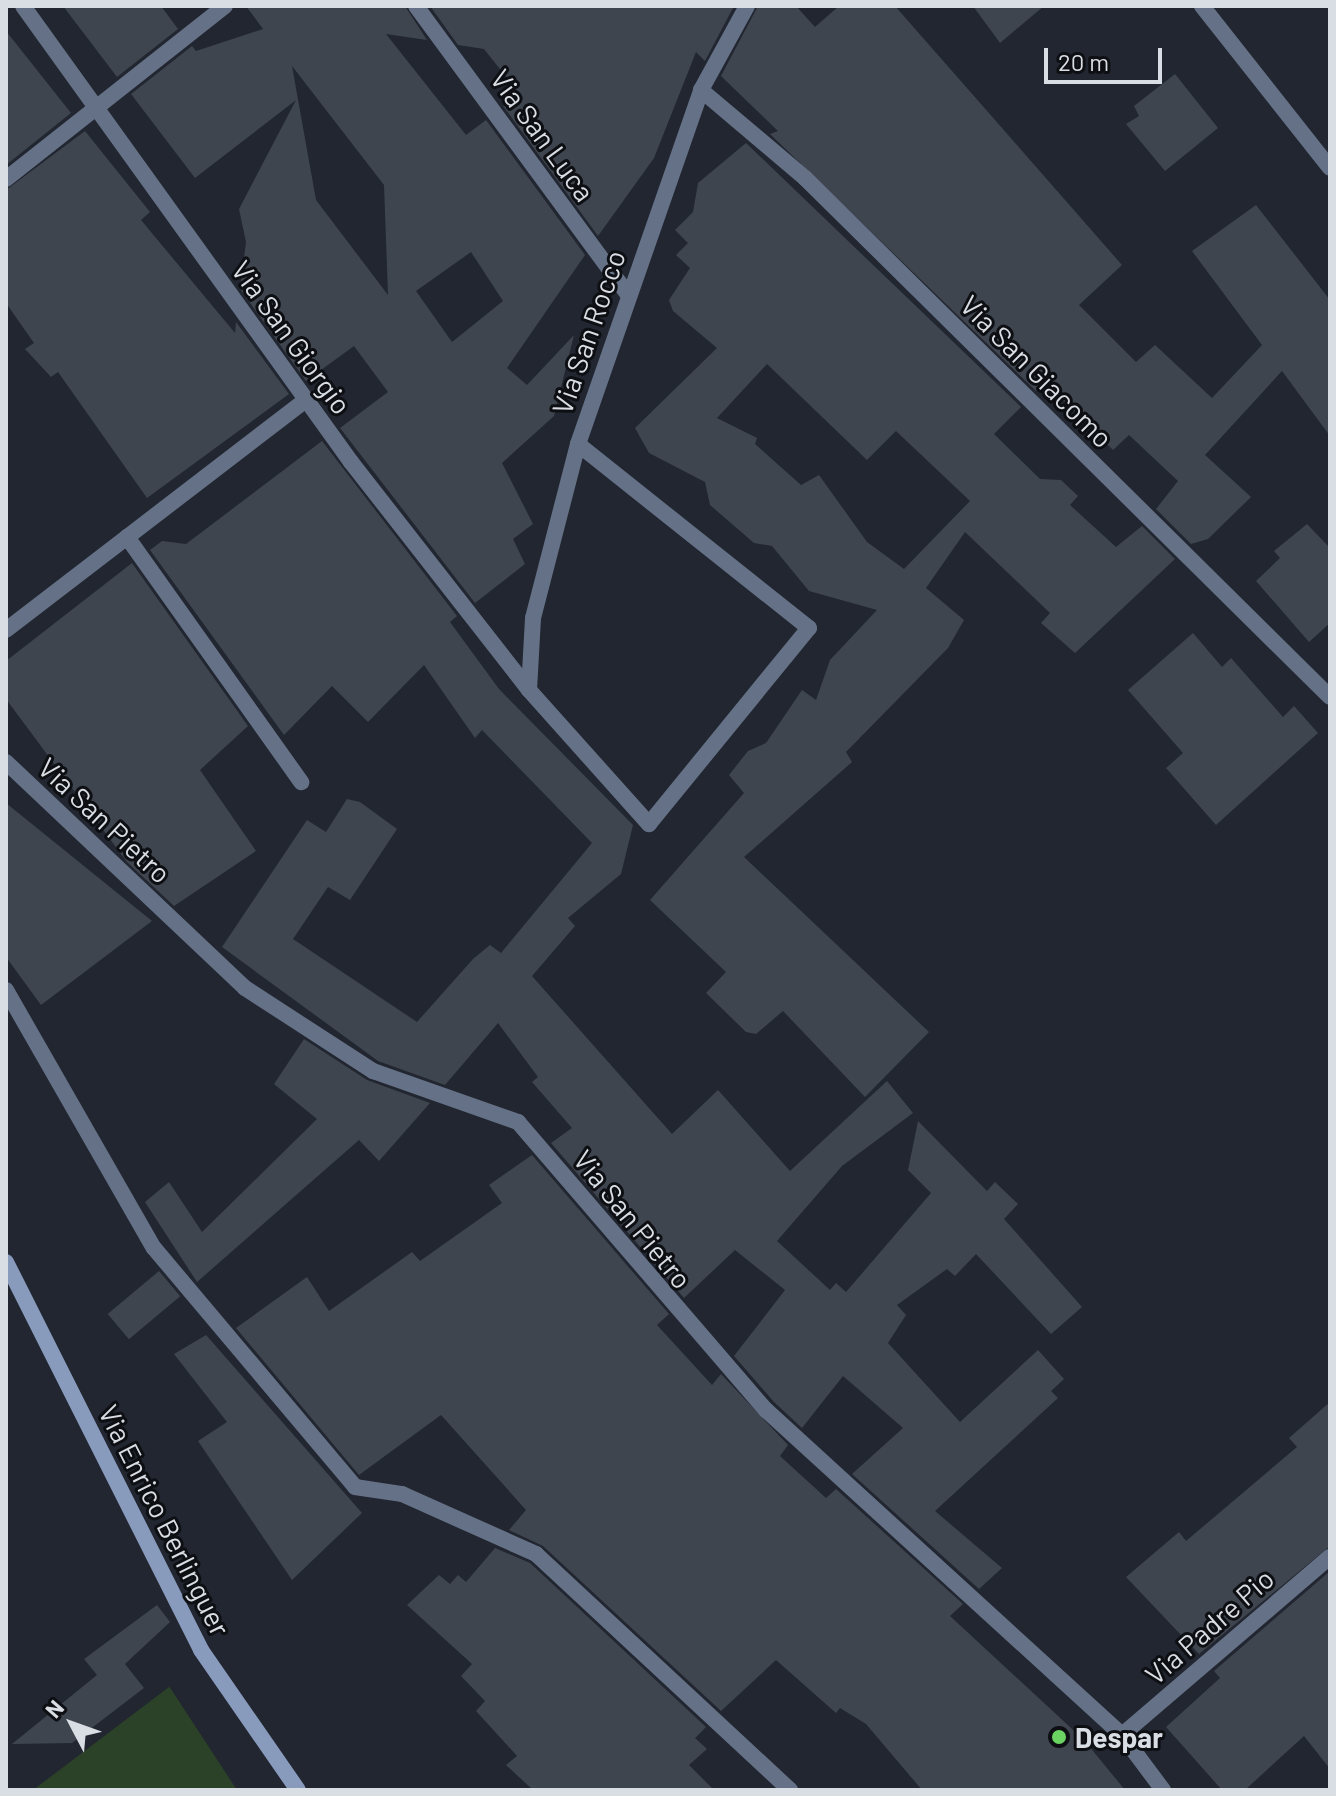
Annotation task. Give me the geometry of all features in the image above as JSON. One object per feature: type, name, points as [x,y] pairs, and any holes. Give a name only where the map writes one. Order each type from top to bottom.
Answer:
[{"type":"main road","name":"Via Enrico Berlinguer","points":[[6,1262],[201,1650],[298,1790]]},
{"type":"street","name":"Via San Giorgio","points":[[23,6],[304,401],[529,690],[649,824],[809,628],[578,444]]},
{"type":"street","points":[[6,179],[225,6]]},
{"type":"street","name":"Via San Luca","points":[[416,6],[628,295]]},
{"type":"street","name":"Via San Rocco","points":[[529,690],[533,618],[578,444],[701,90],[747,6]]},
{"type":"street","points":[[1202,6],[1330,168]]},
{"type":"street","name":"Via San Giacomo","points":[[701,90],[805,178],[1330,697]]},
{"type":"street","points":[[6,630],[304,401]]},
{"type":"street","points":[[127,537],[301,782]]},
{"type":"street","name":"Via San Pietro","points":[[6,762],[245,988],[373,1071],[518,1122],[766,1410],[1122,1735],[1163,1790]]},
{"type":"street","points":[[6,990],[154,1248],[355,1487],[402,1494],[536,1554],[790,1790]]},
{"type":"street","name":"Via Padre Pio","points":[[1122,1735],[1330,1557]]},
{"type":"green space","points":[[169,1687],[237,1790],[33,1790]]},
{"type":"building","points":[[63,6],[161,6],[178,29],[117,77]]},
{"type":"building","points":[[246,6],[405,6],[427,40],[386,34],[466,135],[486,120],[585,255],[507,368],[527,385],[574,335],[554,416],[502,463],[533,524],[513,539],[525,564],[475,603],[340,428],[388,392],[354,346],[306,381],[240,289],[246,242],[239,209],[296,100],[195,178],[131,94],[192,46],[196,51],[263,29]],"holes":[[[292,66],[384,185],[388,295],[316,200]],[[471,252],[503,301],[452,342],[416,291]]]},
{"type":"building","points":[[430,6],[734,6],[705,61],[696,52],[654,158],[598,236],[503,106],[519,93],[484,49],[458,45]]},
{"type":"building","points":[[758,6],[796,6],[815,27],[839,6],[895,6],[1122,265],[1079,305],[1136,362],[1155,345],[1212,398],[1262,345],[1192,251],[1256,205],[1330,300],[1330,436],[1282,371],[1205,455],[1251,497],[1208,539],[1191,544],[1156,509],[1178,481],[1129,435],[1113,450],[1045,382],[1036,391],[770,134],[778,131],[721,76]]},
{"type":"building","points":[[973,6],[1044,6],[1000,43]]},
{"type":"building","points":[[6,31],[71,113],[6,165]]},
{"type":"building","points":[[1175,74],[1218,128],[1165,171],[1126,124],[1139,116],[1134,106]]},
{"type":"building","points":[[85,131],[150,212],[141,220],[235,333],[236,322],[289,394],[147,498],[58,372],[51,377],[25,349],[34,343],[6,303],[6,190]]},
{"type":"building","points":[[746,143],[1021,407],[994,434],[1040,479],[1061,480],[1078,496],[1070,505],[1116,547],[1142,526],[1175,559],[1075,653],[1041,623],[1050,613],[965,532],[926,588],[964,620],[948,648],[846,752],[852,762],[744,857],[929,1032],[865,1097],[783,1011],[756,1034],[746,1032],[706,993],[726,972],[650,900],[744,793],[729,775],[748,751],[766,743],[802,690],[816,700],[830,660],[877,610],[809,591],[772,546],[754,543],[710,505],[705,482],[649,453],[635,428],[717,348],[673,311],[669,300],[690,268],[676,255],[688,243],[675,230],[693,212],[698,183]],"holes":[[[767,364],[867,460],[896,431],[970,501],[904,569],[867,542],[819,475],[801,485],[755,444],[757,438],[717,418]]]},
{"type":"building","points":[[322,441],[457,616],[450,622],[499,689],[633,825],[621,874],[568,918],[575,926],[532,976],[672,1134],[718,1090],[790,1171],[887,1081],[913,1113],[842,1166],[777,1241],[830,1290],[836,1283],[846,1292],[931,1193],[908,1170],[918,1121],[987,1191],[995,1182],[1018,1204],[1004,1219],[1082,1307],[1051,1334],[976,1254],[955,1276],[947,1269],[897,1305],[906,1315],[888,1343],[960,1422],[1038,1350],[1064,1379],[1051,1391],[1058,1398],[935,1511],[1002,1568],[979,1589],[852,1474],[903,1428],[843,1376],[802,1428],[774,1402],[734,1356],[785,1290],[735,1250],[684,1298],[551,1143],[572,1128],[532,1082],[538,1077],[498,1023],[445,1085],[378,1061],[222,947],[307,820],[326,832],[347,799],[360,802],[397,829],[350,900],[328,887],[293,939],[417,1022],[473,959],[490,945],[501,953],[592,843],[482,730],[475,738],[424,665],[368,722],[332,686],[284,735],[150,550],[162,541],[186,544]]},
{"type":"building","points":[[1307,524],[1330,548],[1330,623],[1309,642],[1256,581],[1280,558],[1274,551]]},
{"type":"building","points":[[132,563],[248,726],[200,770],[256,851],[174,906],[127,862],[6,699],[6,661]]},
{"type":"building","points":[[1193,633],[1222,667],[1231,658],[1283,717],[1294,706],[1318,733],[1216,825],[1166,768],[1183,753],[1128,690]]},
{"type":"building","points":[[6,803],[152,921],[41,1005],[6,957]]},
{"type":"building","points":[[304,1039],[367,1080],[430,1103],[379,1161],[359,1140],[197,1282],[145,1202],[169,1182],[202,1232],[317,1119],[274,1084]]},
{"type":"building","points":[[532,1155],[669,1314],[657,1325],[712,1385],[721,1374],[788,1445],[780,1456],[826,1498],[836,1489],[963,1604],[950,1616],[1084,1740],[1125,1790],[922,1790],[866,1724],[840,1708],[836,1713],[776,1660],[721,1711],[543,1546],[509,1530],[526,1510],[441,1415],[359,1475],[236,1328],[307,1277],[329,1311],[412,1252],[420,1261],[502,1203],[489,1185]]},
{"type":"building","points":[[159,1271],[180,1296],[129,1339],[108,1314]]},
{"type":"building","points":[[206,1335],[362,1513],[292,1580],[198,1441],[227,1422],[174,1354]]},
{"type":"building","points":[[1330,1402],[1330,1546],[1199,1654],[1126,1577],[1179,1532],[1186,1541],[1297,1447],[1289,1438]]},
{"type":"building","points":[[495,1548],[530,1563],[706,1727],[695,1738],[707,1749],[689,1765],[714,1790],[533,1790],[506,1765],[517,1756],[476,1711],[485,1701],[461,1676],[472,1664],[407,1605],[439,1575],[450,1584],[458,1575],[466,1582]]},
{"type":"building","points":[[1330,1571],[1330,1769],[1304,1736],[1245,1790],[1222,1790],[1166,1727],[1220,1678],[1214,1671]]},
{"type":"building","points":[[157,1605],[170,1622],[125,1664],[144,1688],[72,1743],[12,1744],[97,1675],[84,1659]]},
{"type":"place","name":"Despar","points":[[1059,1737]]}]
